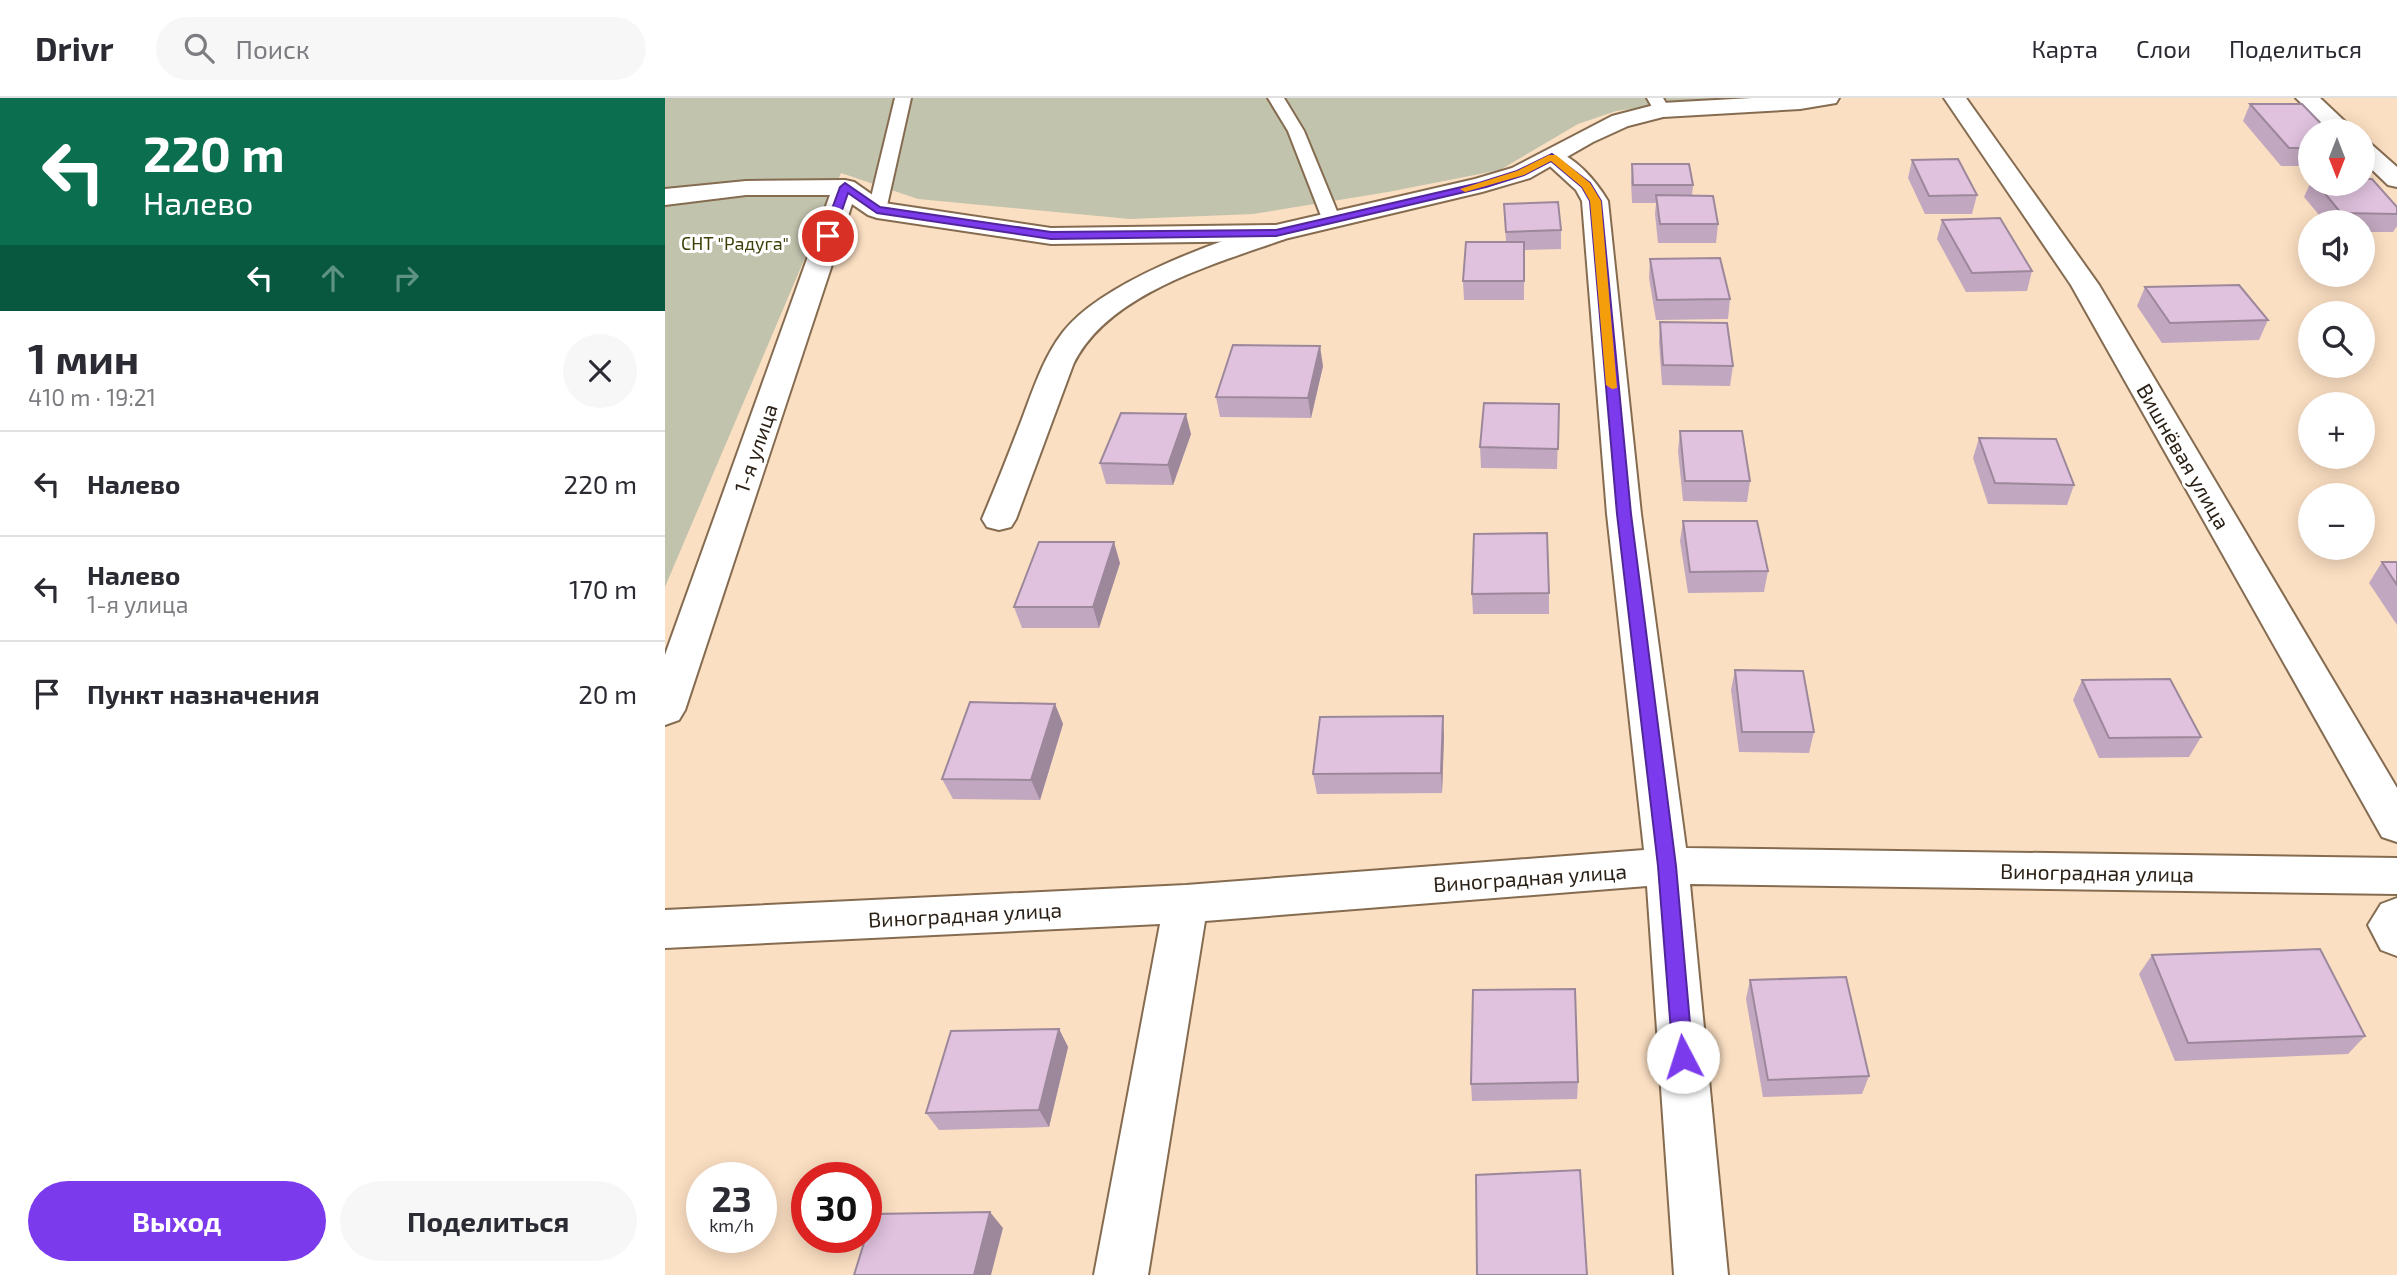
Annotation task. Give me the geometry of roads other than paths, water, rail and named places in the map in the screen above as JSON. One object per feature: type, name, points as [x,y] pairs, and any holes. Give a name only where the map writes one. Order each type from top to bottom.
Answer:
[{"type":"street","points":[[999,519],[1059,364],[1075,336],[1093,316],[1126,294],[1235,247],[1276,233],[1482,185],[1521,173],[1585,137],[1658,104],[1800,102],[1828,98]]},
{"type":"street","name":"Вишнёвая улица","points":[[1955,98],[2085,285],[2397,825]]},
{"type":"street","points":[[2308,98],[2330,119]]},
{"type":"street","points":[[1552,157],[1586,186],[1595,201],[1624,514],[1667,866],[1702,1275]]},
{"type":"street","points":[[2375,160],[2397,180]]},
{"type":"street","points":[[665,197],[746,188],[845,187],[877,209],[1051,236],[1276,233]]},
{"type":"street","name":"1-я улица","points":[[665,710],[845,187]]},
{"type":"street","name":"Виноградная улица","points":[[665,929],[1186,904],[1667,866],[2397,876]]},
{"type":"street","points":[[1121,1275],[1186,904]]},
{"type":"street","points":[[2397,917],[2391,925],[2397,936]]},
{"type":"lane","points":[[877,209],[903,98]]},
{"type":"lane","points":[[1276,98],[1296,131],[1332,221]]},
{"type":"park label","name":"СНТ \"Радуга\"","points":[[735,243]]}]
